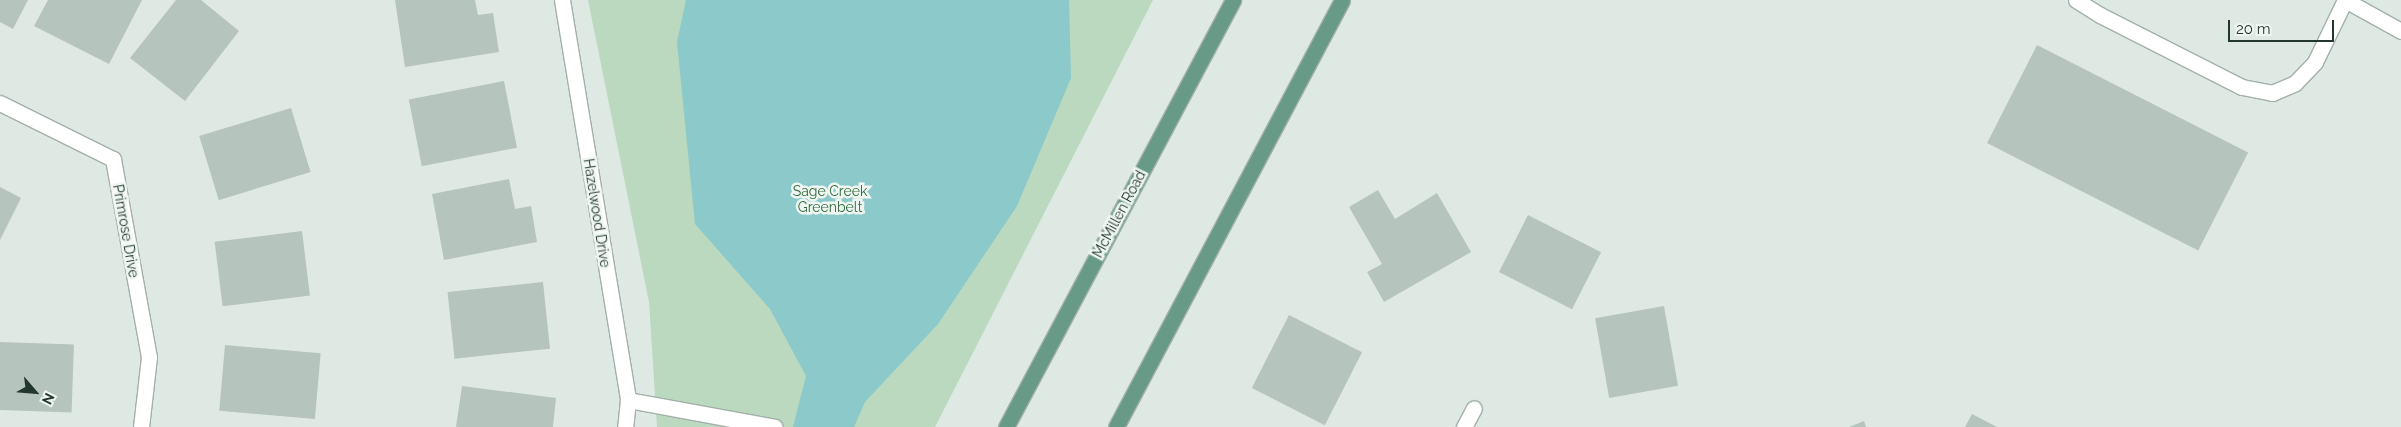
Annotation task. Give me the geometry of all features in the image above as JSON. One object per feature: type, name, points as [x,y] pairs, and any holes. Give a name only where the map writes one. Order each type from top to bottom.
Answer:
[{"type":"main road","name":"McMillen Road","points":[[1006,427],[1233,0]]},
{"type":"main road","points":[[1116,427],[1342,0]]},
{"type":"street","name":"Hazelwood Drive","points":[[562,0],[628,400],[625,427]]},
{"type":"street","points":[[2076,0],[2242,88],[2272,93],[2295,83],[2315,62],[2345,0],[2401,31]]},
{"type":"street","name":"Primrose Drive","points":[[0,103],[113,159],[149,357],[141,427]]},
{"type":"street","points":[[628,400],[772,426]]},
{"type":"street","points":[[1464,427],[1474,408]]},
{"type":"green space","name":"Sage Creek Greenbelt","points":[[588,0],[1153,0],[935,427],[657,427],[649,302]]},
{"type":"water","name":"Sage Creek Greenbelt","points":[[686,0],[1069,0],[1071,78],[1017,206],[938,324],[865,402],[854,427],[793,427],[806,376],[770,309],[695,224],[677,42]]},
{"type":"building","points":[[0,0],[28,0],[13,29],[0,22]]},
{"type":"building","points":[[48,0],[142,0],[109,64],[34,26]]},
{"type":"building","points":[[176,0],[201,0],[239,31],[185,101],[130,58]]},
{"type":"building","points":[[395,0],[475,0],[478,15],[493,13],[499,52],[405,67]]},
{"type":"building","points":[[2037,45],[2248,153],[2198,251],[1987,143]]},
{"type":"building","points":[[504,81],[517,148],[422,166],[409,100]]},
{"type":"building","points":[[291,108],[311,172],[219,200],[199,136]]},
{"type":"building","points":[[509,179],[515,209],[531,206],[537,242],[444,260],[432,194]]},
{"type":"building","points":[[0,187],[21,198],[0,240]]},
{"type":"building","points":[[1378,190],[1395,219],[1437,193],[1471,252],[1384,302],[1367,272],[1382,264],[1349,207]]},
{"type":"building","points":[[1528,215],[1601,252],[1572,309],[1499,272]]},
{"type":"building","points":[[302,231],[310,296],[223,306],[215,242]]},
{"type":"building","points":[[543,282],[550,349],[455,359],[448,292]]},
{"type":"building","points":[[1664,306],[1678,386],[1609,398],[1595,318]]},
{"type":"building","points":[[1289,315],[1362,352],[1325,425],[1252,388]]},
{"type":"building","points":[[0,342],[74,345],[72,413],[0,410]]},
{"type":"building","points":[[225,345],[321,353],[315,419],[219,411]]},
{"type":"building","points":[[462,386],[556,398],[553,427],[456,427]]},
{"type":"building","points":[[1972,414],[1997,427],[1965,427]]},
{"type":"building","points":[[1864,421],[1866,427],[1849,427]]}]
